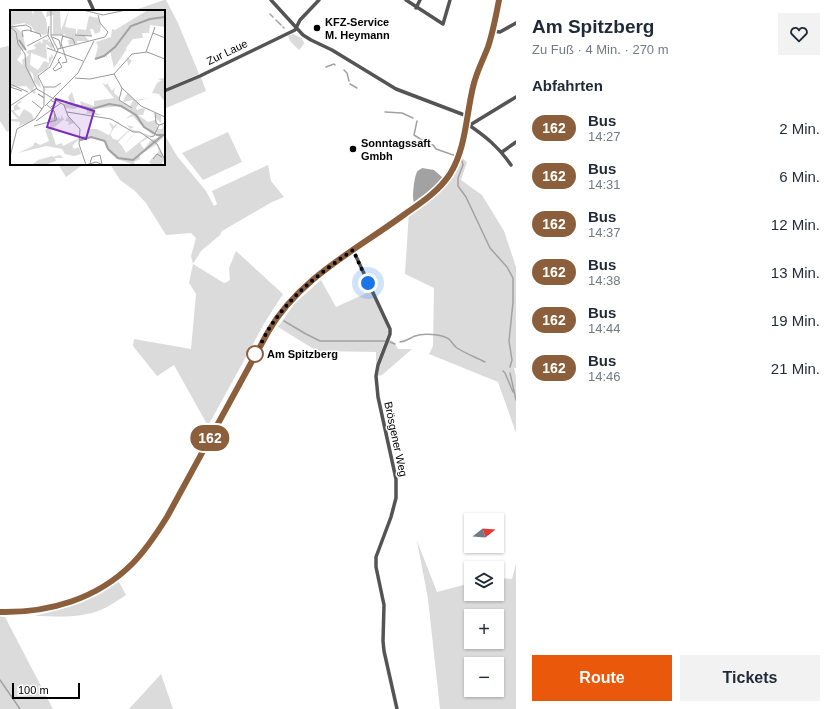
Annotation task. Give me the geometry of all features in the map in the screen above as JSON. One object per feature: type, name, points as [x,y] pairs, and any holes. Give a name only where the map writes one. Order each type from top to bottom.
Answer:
[{"type":"main road","points":[[0,612],[52,608],[80,599],[100,589],[119,576],[133,564],[153,540],[274,321],[302,288],[429,196],[450,174],[461,149],[468,124],[467,116],[473,85],[493,31],[499,0]]},
{"type":"street","points":[[89,0],[94,10]]},
{"type":"street","points":[[271,0],[296,28],[311,40],[332,50],[396,89],[467,116]]},
{"type":"street","points":[[296,28],[300,20],[319,0]]},
{"type":"street","points":[[406,0],[416,8],[443,24],[450,0]]},
{"type":"street","points":[[416,8],[420,0]]},
{"type":"street","points":[[493,31],[500,32],[516,23]]},
{"type":"street","name":"Zur Laue","points":[[165,91],[200,76],[296,28]]},
{"type":"street","points":[[511,165],[502,152],[468,124],[516,97]]},
{"type":"street","points":[[502,152],[516,142]]},
{"type":"street","name":"Brösgener Weg","points":[[353,250],[390,329],[390,334],[378,365],[376,376],[378,397],[396,479],[396,498],[391,517],[376,557],[376,567],[384,605],[384,651],[397,709]]},
{"type":"shaded area","points":[[166,0],[178,23],[199,74],[165,89],[165,10],[135,10]]},
{"type":"shaded area","points":[[293,34],[304,42],[299,50],[290,41],[288,36]]},
{"type":"shaded area","points":[[10,45],[10,130],[7,132],[0,121],[0,48]]},
{"type":"shaded area","points":[[201,77],[206,91],[165,109],[165,92]]},
{"type":"shaded area","points":[[228,132],[242,162],[203,180],[182,153]]},
{"type":"shaded area","points":[[165,136],[177,156],[206,191],[214,206],[217,204],[212,191],[268,165],[271,181],[284,197],[272,202],[222,231],[220,235],[201,251],[193,264],[191,256],[196,238],[191,233],[166,235],[146,203],[135,191],[120,180],[111,165],[165,165]]},
{"type":"shaded area","points":[[461,157],[467,162],[461,180],[482,195],[504,231],[516,267],[516,368],[514,368],[516,377],[516,433],[498,382],[429,354],[433,346],[434,288],[405,274],[409,211],[451,176]]},
{"type":"shaded area","points":[[59,165],[83,165],[66,177]]},
{"type":"shaded area","points":[[422,168],[434,170],[443,178],[432,189],[414,202],[413,192],[415,179],[417,172]]},
{"type":"shaded area","points":[[236,251],[283,294],[265,322],[208,426],[174,365],[157,376],[133,346],[134,339],[191,349],[196,294],[189,283],[193,264],[224,283],[230,280],[229,268]]},
{"type":"shaded area","points":[[321,280],[336,307],[371,291],[387,324],[388,333],[376,364],[376,352],[317,351],[278,327],[295,303]]},
{"type":"shaded area","points":[[389,340],[393,341],[398,349],[412,349],[382,375],[378,376],[380,362]]},
{"type":"shaded area","points":[[417,541],[437,592],[464,585],[464,601],[504,601],[504,578],[512,579],[516,564],[516,709],[440,709],[428,599]]},
{"type":"shaded area","points":[[119,582],[126,595],[107,607],[97,611],[74,616],[34,616],[82,602],[101,594],[113,584]]},
{"type":"shaded area","points":[[0,616],[5,617],[53,709],[0,709]]},
{"type":"shaded area","points":[[161,674],[173,709],[129,709]]},
{"type":"waterway","points":[[270,14],[273,17]]},
{"type":"waterway","points":[[276,20],[281,25]]},
{"type":"waterway","points":[[326,67],[335,65]]},
{"type":"waterway","points":[[344,70],[347,73],[349,81]]},
{"type":"waterway","points":[[350,84],[357,88]]},
{"type":"waterway","points":[[385,112],[402,113],[413,118]]},
{"type":"waterway","points":[[417,121],[414,135],[428,144],[433,145],[436,149],[456,156]]},
{"type":"waterway","points":[[462,161],[463,165],[458,178],[458,186],[466,197],[490,248],[507,267],[513,278],[513,302],[509,341],[512,360],[510,367]]},
{"type":"waterway","points":[[284,321],[320,341],[385,341]]},
{"type":"waterway","points":[[400,342],[423,334],[446,337],[460,350],[485,362]]},
{"type":"waterway","points":[[390,342],[395,344]]},
{"type":"waterway","points":[[503,371],[513,392]]},
{"type":"waterway","points":[[510,373],[516,400]]},
{"type":"waterway","points":[[0,680],[20,709]]},
{"type":"bus line","name":"162","points":[[0,612],[40,610],[52,608],[80,599],[100,589],[119,576],[133,564],[153,540],[274,321],[302,288],[429,196],[450,174],[461,149],[473,85],[493,31],[499,0]]},
{"type":"place","name":"KFZ-Service M. Heymann","points":[[317,28]]},
{"type":"place","name":"Sonntagssaft Gmbh","points":[[353,149]]},
{"type":"place","name":"Am Spitzberg","points":[[255,354]]},
{"type":"route","points":[[255,354],[274,321],[302,288],[353,250],[368,283]]}]
